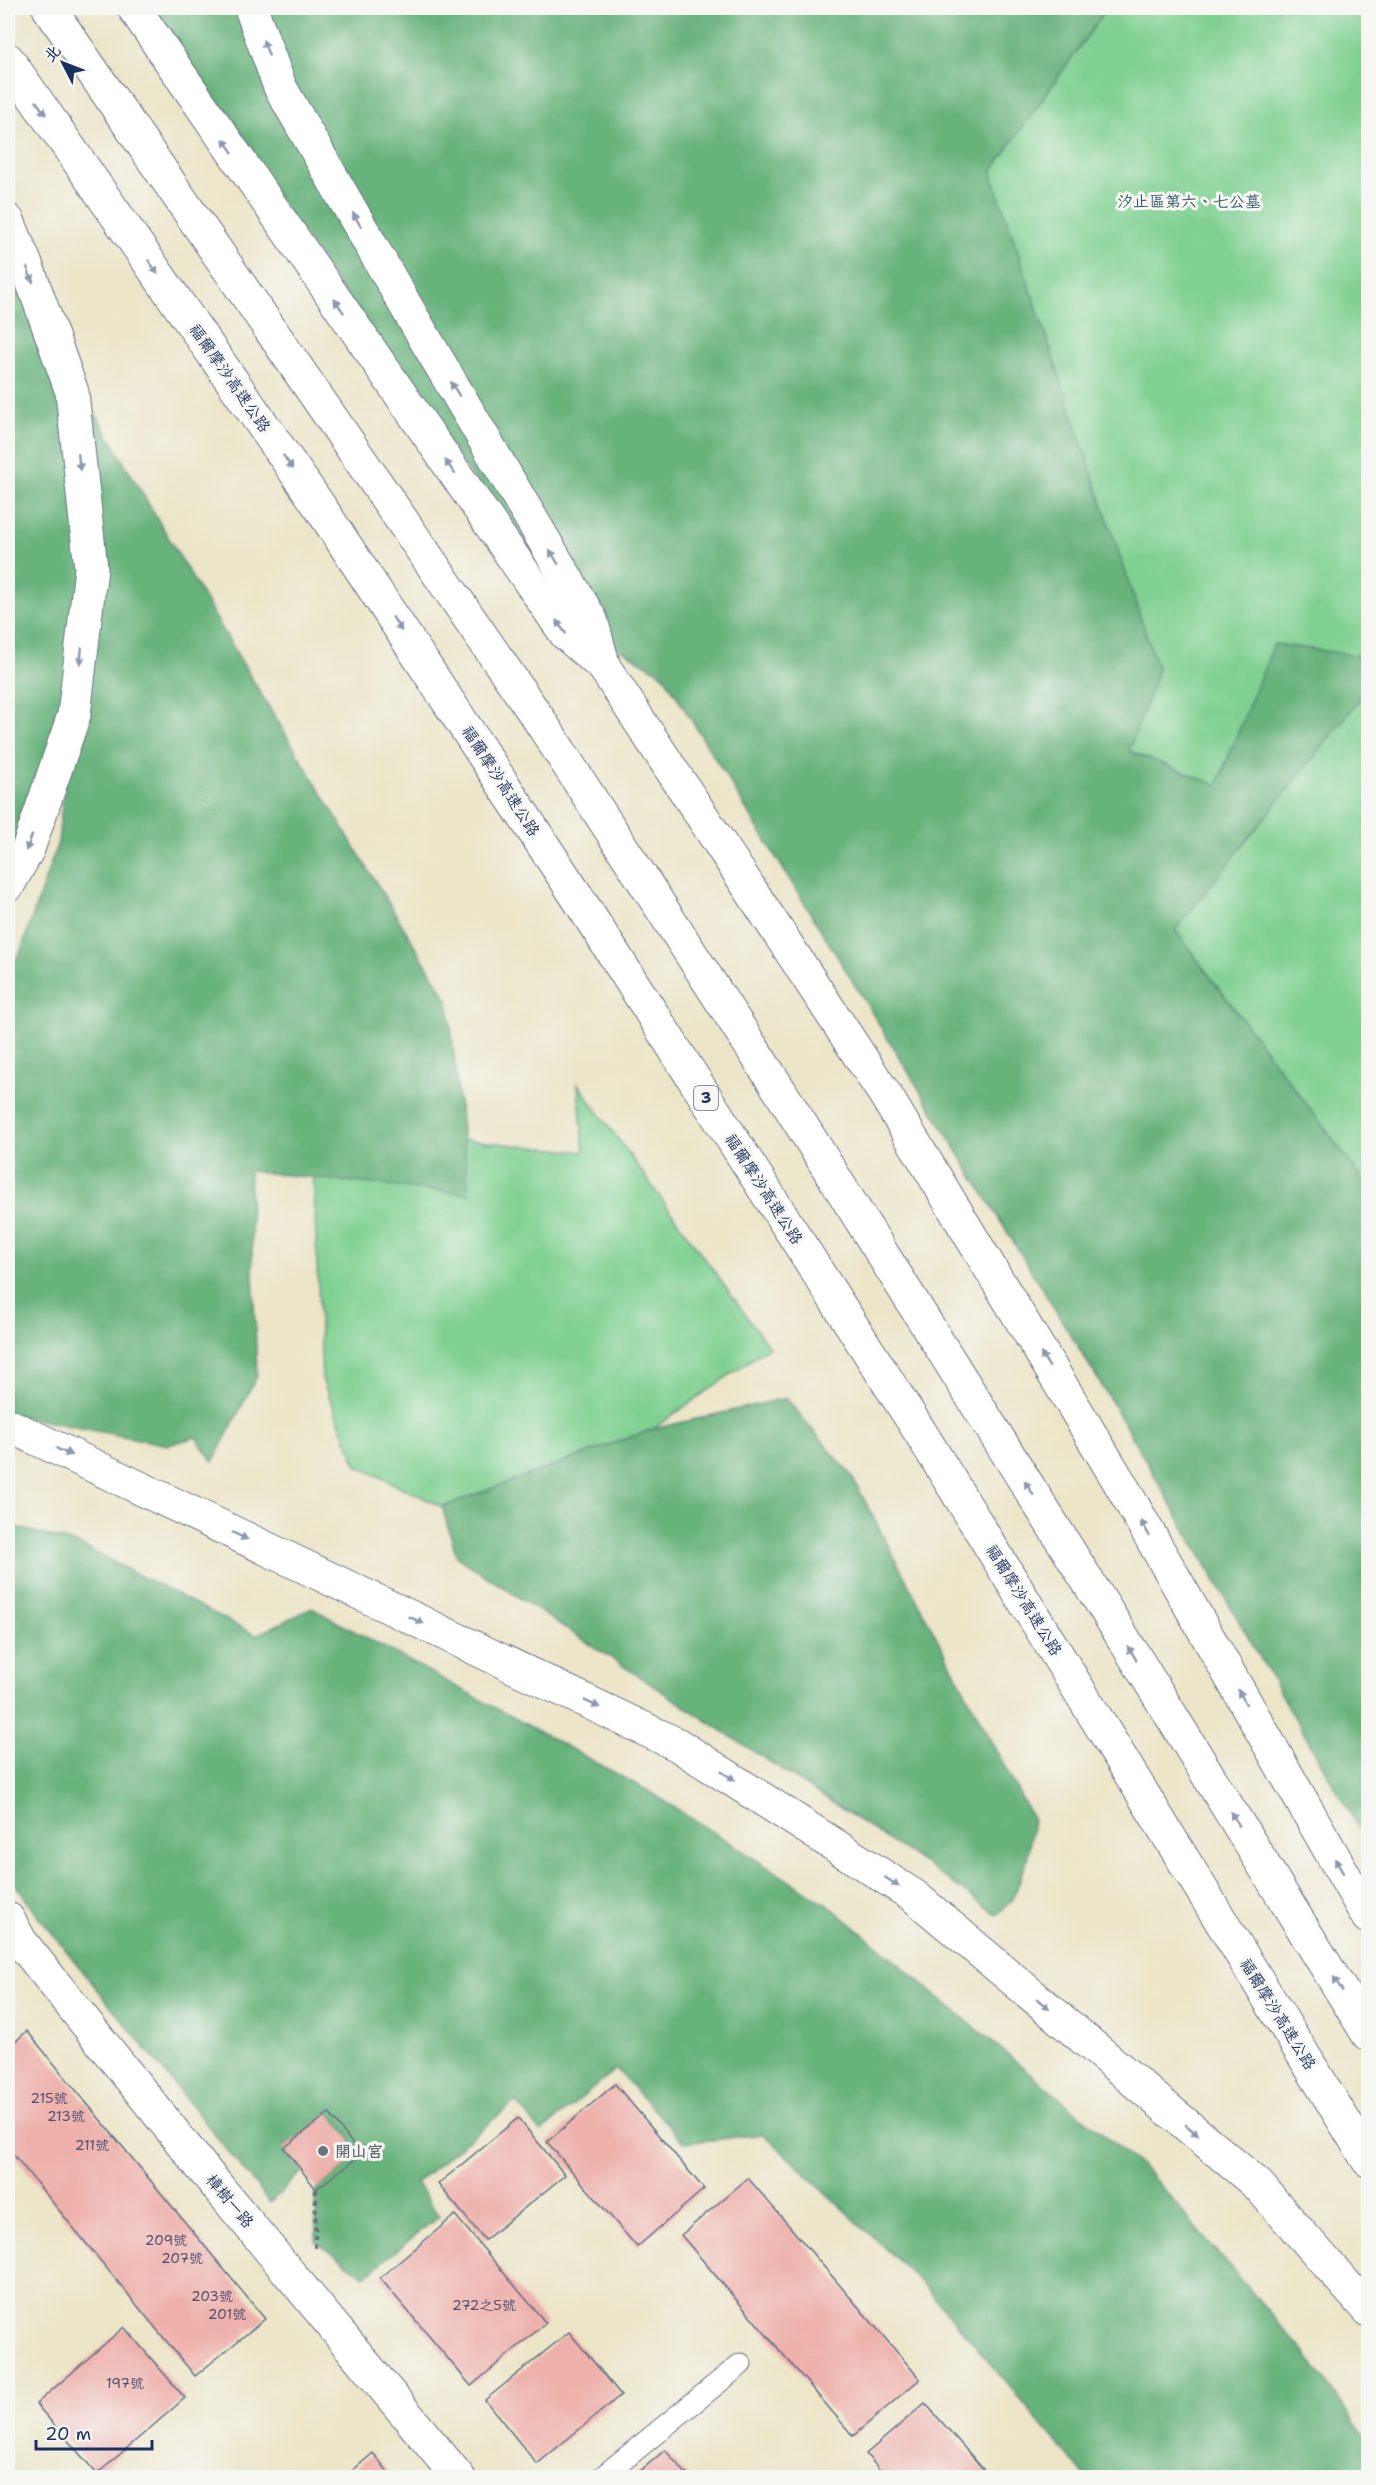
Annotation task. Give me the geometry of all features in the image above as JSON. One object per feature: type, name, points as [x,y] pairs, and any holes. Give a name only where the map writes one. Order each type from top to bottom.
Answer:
[{"type":"main road","points":[[49,8],[547,730],[793,1112],[1109,1615],[1368,2034]]},
{"type":"main road","points":[[134,8],[566,634],[604,667],[892,1106],[1120,1483],[1368,1917]]},
{"type":"main road","points":[[251,8],[280,87],[591,620],[604,667]]},
{"type":"main road","name":"福爾摩沙高速公路","points":[[8,60],[320,507],[574,892],[922,1435],[1368,2160]]},
{"type":"main road","points":[[8,221],[72,392],[91,568],[74,715],[28,849],[8,885]]},
{"type":"main road","points":[[9,1426],[678,1744],[914,1896],[1258,2185],[1368,2310]]},
{"type":"main road","name":"樟樹一路","points":[[8,1919],[21,1942],[196,2160],[459,2478]]},
{"type":"lane","points":[[601,2478],[741,2364]]},
{"type":"green space","points":[[146,8],[1107,8],[991,172],[1158,670],[1129,751],[1217,785],[1274,644],[1368,657],[1368,689],[1175,930],[1368,1186],[1368,1844],[1107,1394],[663,674],[572,621]]},
{"type":"green space","name":"汐止區第六、七公墓","points":[[1107,8],[1368,8],[1368,657],[1274,644],[1217,785],[1129,751],[1158,670],[991,172]]},
{"type":"green space","points":[[8,221],[56,347],[250,676],[448,1000],[469,1194],[249,1171],[257,1376],[213,1462],[196,1437],[168,1445],[8,1414],[8,973],[21,950],[58,842],[70,729],[8,885]]},
{"type":"green space","points":[[1368,689],[1368,1186],[1175,930]]},
{"type":"green space","points":[[578,1084],[769,1347],[653,1429],[442,1507],[357,1466],[322,1379],[311,1124],[584,1152]]},
{"type":"green space","points":[[786,1398],[851,1475],[1033,1820],[1027,1861],[1013,1899],[997,1915],[924,1863],[457,1557],[442,1507],[653,1429]]},
{"type":"green space","points":[[8,1525],[78,1544],[256,1635],[312,1608],[652,1793],[832,1908],[1148,2172],[1315,2365],[1368,2443],[1368,2477],[1086,2477],[922,2283],[763,2134],[685,2143],[616,2069],[541,2132],[516,2101],[416,2183],[439,2216],[365,2276],[316,2242],[316,2189],[361,2155],[342,2127],[329,2113],[285,2147],[302,2171],[270,2203],[39,1917],[8,1875]]},
{"type":"building","points":[[27,2031],[265,2319],[195,2376],[8,2148],[8,2048]]},
{"type":"building","points":[[615,2084],[704,2189],[637,2247],[547,2142]]},
{"type":"building","name":"開山宮","points":[[329,2113],[361,2155],[316,2189],[284,2148]]},
{"type":"building","points":[[518,2118],[565,2175],[485,2240],[438,2184]]},
{"type":"building","points":[[748,2178],[920,2379],[853,2436],[681,2235]]},
{"type":"building","points":[[455,2215],[546,2323],[471,2386],[380,2278]]},
{"type":"building","points":[[124,2327],[185,2398],[97,2474],[36,2404]]},
{"type":"building","points":[[569,2332],[621,2395],[537,2464],[485,2400]]},
{"type":"building","points":[[925,2403],[991,2478],[887,2478],[866,2454]]},
{"type":"building","points":[[665,2450],[690,2478],[632,2478]]},
{"type":"building","points":[[373,2453],[393,2478],[344,2478]]},
{"type":"place","name":"開山宮","points":[[323,2151]]}]
